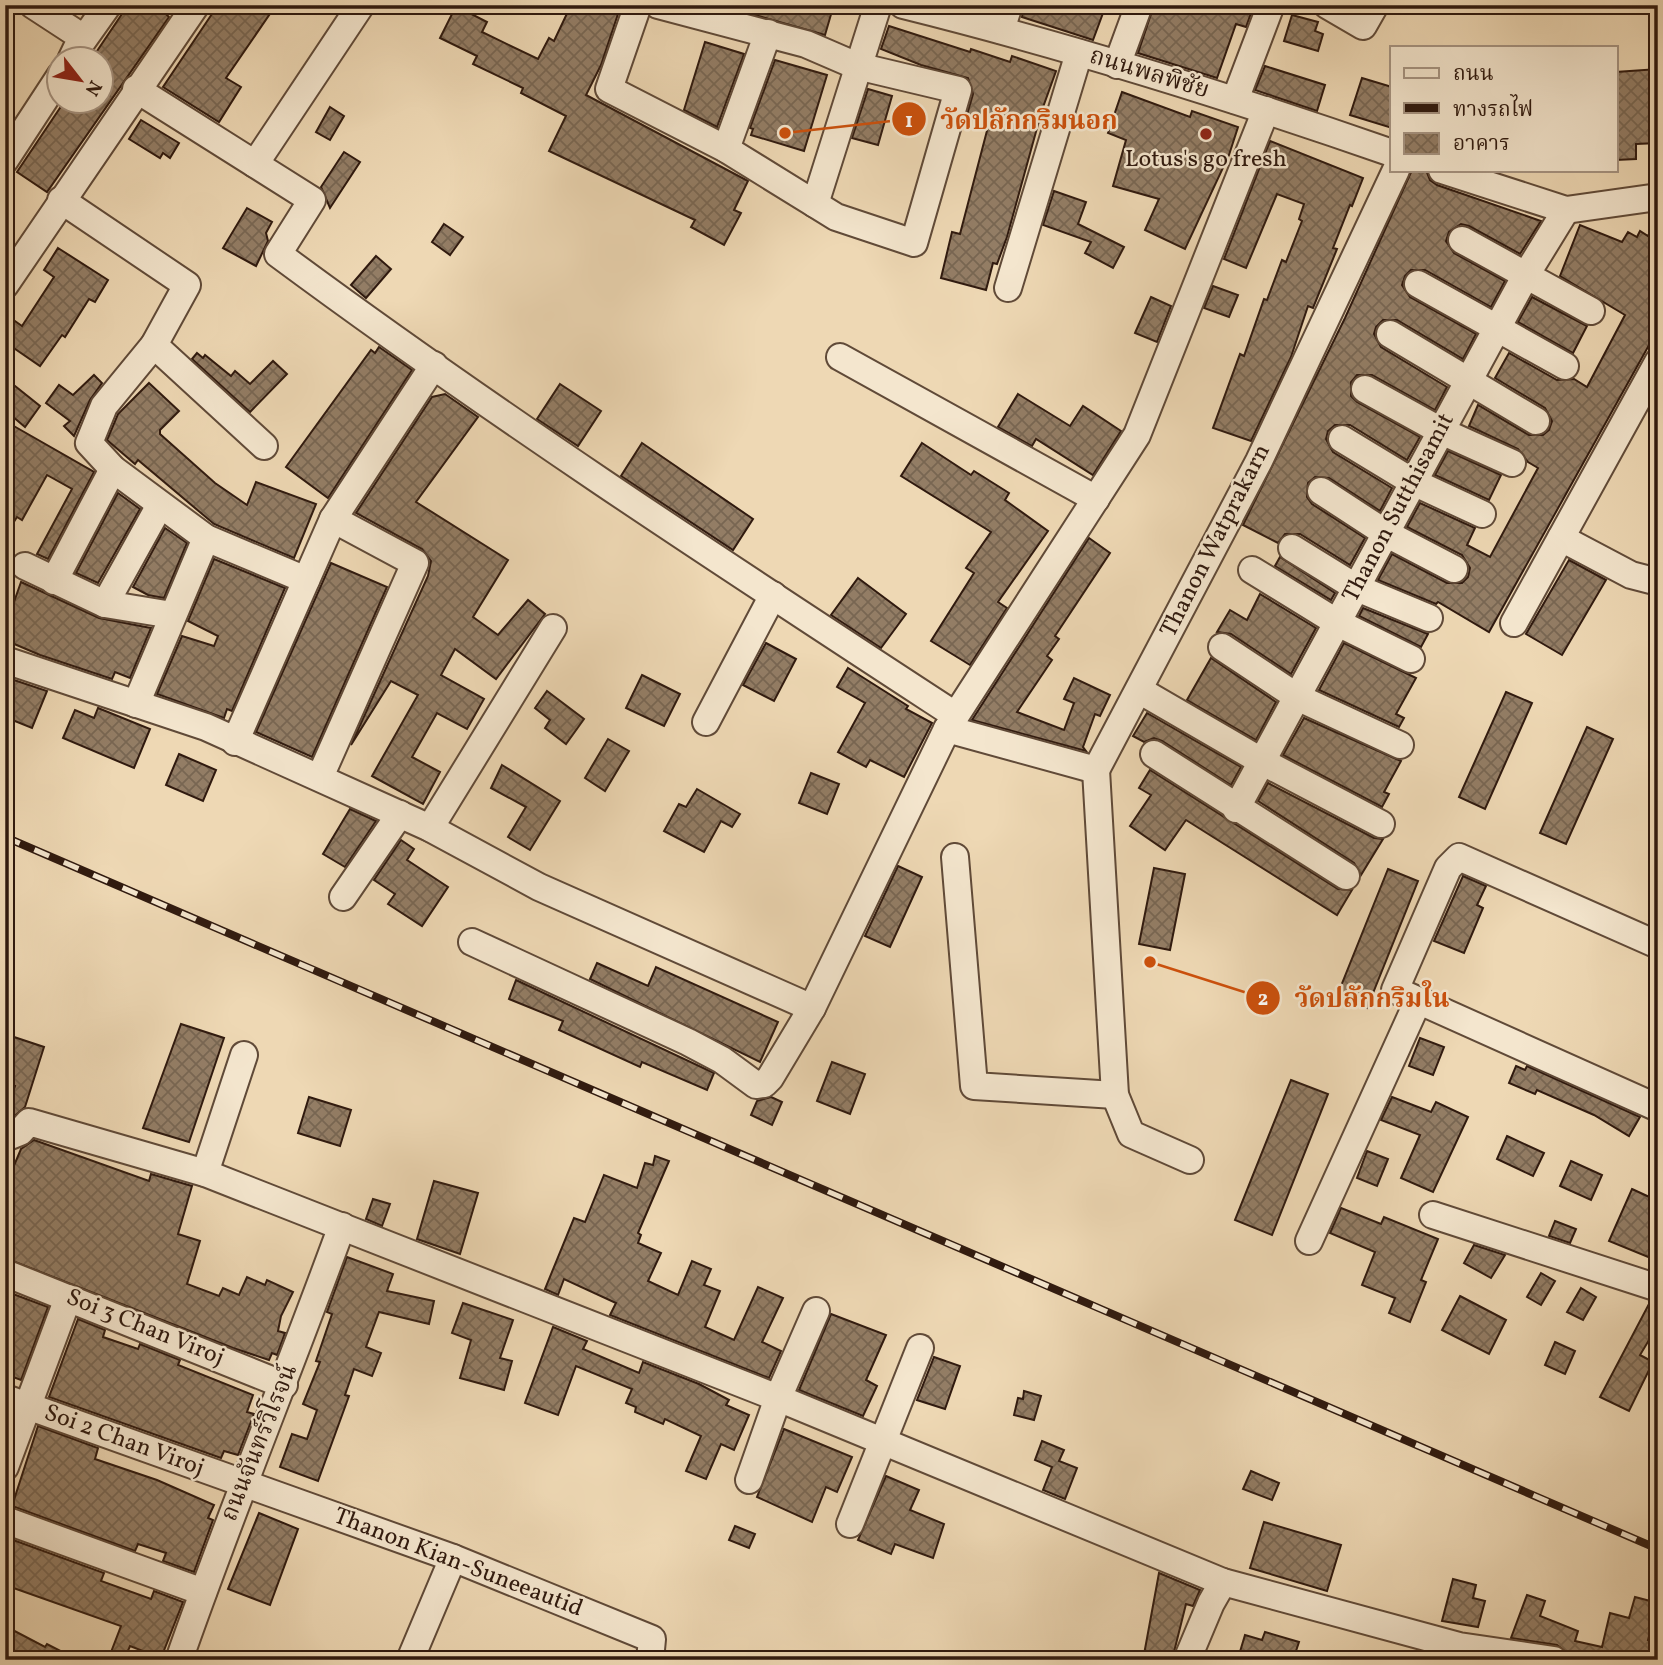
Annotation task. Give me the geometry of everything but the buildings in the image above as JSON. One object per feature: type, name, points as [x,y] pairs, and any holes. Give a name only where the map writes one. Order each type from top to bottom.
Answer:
[{"type":"street","points":[[33,5],[78,32],[77,46]]},
{"type":"street","points":[[79,46],[108,5]]},
{"type":"street","points":[[5,285],[136,89],[196,5]]},
{"type":"street","points":[[255,164],[361,5]]},
{"type":"street","points":[[638,5],[610,89],[726,149],[836,217],[914,243],[958,90],[857,66],[806,44],[658,5]]},
{"type":"street","points":[[815,204],[878,5]]},
{"type":"street","name":"ถนนพลพิชัย","points":[[902,5],[1005,17],[1079,53],[1235,100],[1390,152]]},
{"type":"street","points":[[1117,65],[1139,5]]},
{"type":"street","points":[[1235,100],[1271,5]]},
{"type":"street","points":[[1327,5],[1363,26],[1376,5]]},
{"type":"street","points":[[726,149],[768,33]]},
{"type":"street","points":[[1008,288],[1079,53]]},
{"type":"street","points":[[136,89],[313,200],[278,254],[434,365],[773,595],[951,722],[1096,771],[1115,1095],[1131,1134],[1191,1160]]},
{"type":"street","points":[[5,160],[46,97]]},
{"type":"street","points":[[472,942],[688,1042],[722,1060],[756,1085],[764,1084],[778,1069],[812,1009],[951,722],[1137,435],[1266,110]]},
{"type":"street","name":"Thanon Watprakarn","points":[[1096,771],[1259,461],[1395,172]]},
{"type":"street","points":[[1448,172],[1566,210],[1658,197]]},
{"type":"street","points":[[61,200],[187,285],[155,345],[104,406],[89,443],[113,469],[206,538],[306,580]]},
{"type":"street","name":"Thanon Sutthisamit","points":[[1236,809],[1299,698],[1497,327],[1566,210]]},
{"type":"street","points":[[1462,240],[1591,311]]},
{"type":"street","points":[[1418,284],[1565,366]]},
{"type":"street","points":[[1390,334],[1535,421]]},
{"type":"street","points":[[155,345],[264,446]]},
{"type":"street","points":[[840,357],[1096,499]]},
{"type":"street","points":[[1514,623],[1561,538],[1651,390],[1658,362]]},
{"type":"street","points":[[234,742],[333,519],[434,365]]},
{"type":"street","points":[[1365,388],[1441,431],[1512,463]]},
{"type":"street","points":[[1342,439],[1413,482],[1482,514]]},
{"type":"street","points":[[54,581],[113,469]]},
{"type":"street","points":[[1321,491],[1387,534],[1454,569]]},
{"type":"street","points":[[105,604],[160,505]]},
{"type":"street","points":[[320,777],[415,563],[333,519]]},
{"type":"street","points":[[136,704],[206,538]]},
{"type":"street","points":[[1561,538],[1631,575],[1658,582]]},
{"type":"street","points":[[1292,548],[1357,587],[1429,618]]},
{"type":"street","points":[[25,566],[105,604],[173,615]]},
{"type":"street","points":[[1252,570],[1338,624],[1411,659]]},
{"type":"street","points":[[706,722],[773,595]]},
{"type":"street","points":[[430,828],[553,628]]},
{"type":"street","points":[[1222,647],[1299,698],[1400,746]]},
{"type":"street","points":[[5,660],[206,727],[234,742],[320,777],[430,828],[540,887],[812,1009]]},
{"type":"street","points":[[1139,690],[1263,762],[1381,824]]},
{"type":"street","points":[[1154,754],[1236,809],[1346,876]]},
{"type":"street","points":[[343,897],[400,814]]},
{"type":"street","points":[[955,856],[974,1086],[1115,1095]]},
{"type":"street","points":[[1658,946],[1459,857],[1448,868],[1395,990],[1658,1108]]},
{"type":"street","points":[[1309,1241],[1418,1001]]},
{"type":"street","points":[[205,1173],[244,1055]]},
{"type":"street","points":[[5,1138],[20,1132],[29,1122],[205,1173],[778,1398],[1223,1583],[1460,1646],[1554,1660]]},
{"type":"street","points":[[1433,1215],[1658,1288]]},
{"type":"street","name":"ถนนจันทร์วิโรจน์","points":[[179,1660],[242,1483],[284,1385],[342,1226]]},
{"type":"street","name":"Soi 3 Chan Viroj","points":[[5,1273],[284,1385]]},
{"type":"street","points":[[5,1467],[17,1403],[68,1298]]},
{"type":"street","points":[[749,1480],[778,1398],[816,1311]]},
{"type":"street","points":[[850,1524],[885,1442],[920,1348]]},
{"type":"street","name":"Soi 2 Chan Viroj","points":[[17,1403],[242,1483]]},
{"type":"street","name":"Thanon Kian-Suneeautid","points":[[242,1483],[453,1559],[652,1639],[650,1660]]},
{"type":"street","points":[[5,1520],[203,1592]]},
{"type":"street","points":[[410,1660],[453,1559]]},
{"type":"street","points":[[1187,1660],[1210,1603],[1223,1583]]},
{"type":"railway","points":[[5,837],[1658,1549]]},
{"type":"place","name":"วัดปลักกริมนอก","points":[[785,133]]},
{"type":"place","name":"Lotus's go fresh","points":[[1206,134]]},
{"type":"place","name":"วัดปลักกริมใน","points":[[1150,962]]}]
